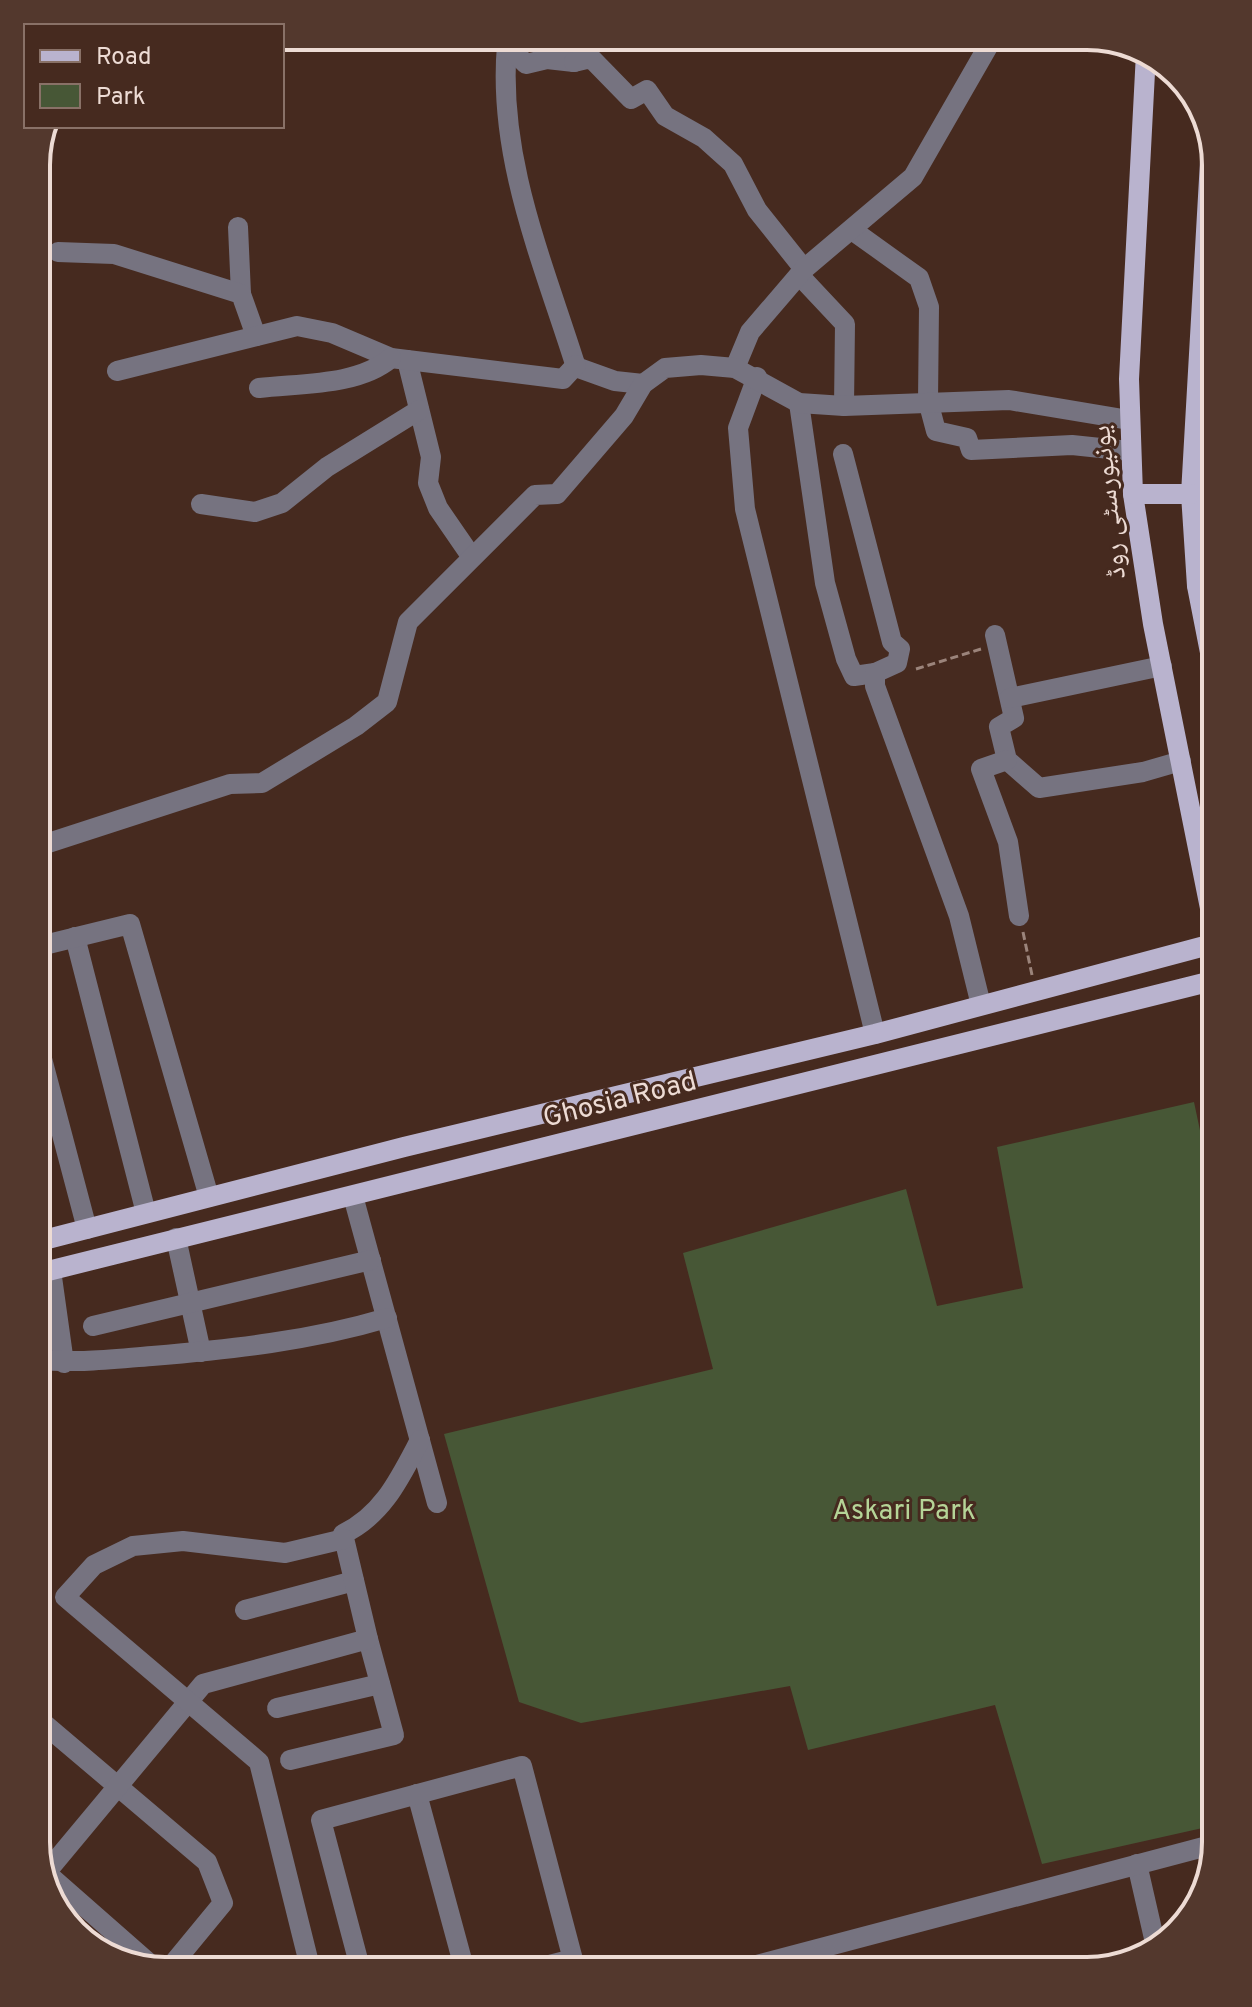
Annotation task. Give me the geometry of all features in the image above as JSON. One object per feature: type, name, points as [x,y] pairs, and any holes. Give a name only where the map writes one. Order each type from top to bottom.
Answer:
[{"type":"main road","name":"یونیورسٹی روڈ","points":[[1145,66],[1129,451],[1133,494],[1162,666],[1202,868]]},
{"type":"main road","points":[[1202,389],[1191,494],[1202,560]]},
{"type":"main road","points":[[1133,494],[1191,494]]},
{"type":"main road","points":[[50,1238],[325,1167],[875,1034],[1202,944]]},
{"type":"main road","name":"Ghosia Road","points":[[50,1270],[1202,984]]},
{"type":"main road","points":[[325,1167],[333,1200]]},
{"type":"street","points":[[501,50],[511,159],[576,365]]},
{"type":"street","points":[[510,50],[526,64],[547,59],[574,62],[591,58],[631,99],[647,90],[665,116],[704,138],[733,164],[757,210],[801,272],[845,324],[844,406]]},
{"type":"street","points":[[571,50],[574,62]]},
{"type":"street","points":[[735,368],[750,332],[801,272],[913,177],[986,50]]},
{"type":"street","points":[[238,227],[241,294],[256,336]]},
{"type":"street","points":[[852,230],[919,278],[929,307],[928,401],[936,431],[967,438],[971,450],[1072,445],[1129,451]]},
{"type":"street","points":[[58,252],[114,254],[241,294]]},
{"type":"street","points":[[117,371],[297,326],[332,333],[399,359],[563,379],[576,365]]},
{"type":"street","points":[[259,388],[339,379],[399,359]]},
{"type":"street","points":[[399,359],[419,410],[431,457],[428,483],[438,508],[471,556]]},
{"type":"street","points":[[576,365],[615,381],[643,384]]},
{"type":"street","points":[[50,842],[230,784],[262,783],[356,726],[387,702],[408,622],[535,495],[557,494],[624,416],[643,384],[665,368],[701,365],[735,368],[757,377],[799,403],[844,406],[1009,400],[1129,420]]},
{"type":"street","points":[[757,377],[738,428],[745,509],[875,1034]]},
{"type":"street","points":[[799,403],[825,583],[846,659],[854,676],[875,673],[897,663],[900,649],[892,642],[843,454]]},
{"type":"street","points":[[201,504],[255,512],[282,503],[327,467],[419,410]]},
{"type":"street","points":[[996,640],[1014,718],[999,727],[1007,760],[1043,788],[1143,772],[1181,761]]},
{"type":"street","points":[[1010,698],[1162,666]]},
{"type":"street","points":[[875,673],[875,686],[959,916],[981,1005]]},
{"type":"street","points":[[1007,760],[981,769],[1008,842],[1019,916]]},
{"type":"street","points":[[50,943],[130,924],[209,1197]]},
{"type":"street","points":[[75,937],[146,1213]]},
{"type":"street","points":[[50,1102],[87,1229]]},
{"type":"street","points":[[353,1196],[437,1503]]},
{"type":"street","points":[[176,1238],[201,1352]]},
{"type":"street","points":[[93,1326],[371,1260]]},
{"type":"street","points":[[50,1299],[64,1363]]},
{"type":"street","points":[[50,1361],[64,1363],[201,1352],[325,1336],[387,1318]]},
{"type":"street","points":[[290,1760],[394,1735],[343,1534],[361,1525],[389,1497],[420,1440]]},
{"type":"street","points":[[308,1957],[259,1762],[65,1597],[94,1565],[133,1546],[183,1541],[285,1553],[344,1539]]},
{"type":"street","points":[[245,1610],[354,1581]]},
{"type":"street","points":[[52,1863],[203,1684],[368,1639]]},
{"type":"street","points":[[277,1708],[380,1684]]},
{"type":"street","points":[[50,1729],[207,1862],[223,1903],[179,1957]]},
{"type":"street","points":[[357,1957],[321,1820],[522,1766],[572,1957]]},
{"type":"street","points":[[417,1794],[461,1957]]},
{"type":"street","points":[[787,1957],[1202,1847]]},
{"type":"street","points":[[1137,1864],[1153,1936]]},
{"type":"street","points":[[58,1884],[138,1954]]},
{"type":"path","points":[[897,663],[916,669],[996,640]]},
{"type":"path","points":[[1019,916],[1035,989]]},
{"type":"green space","name":"Askari Park","points":[[1194,1102],[1202,1140],[1202,1828],[1042,1864],[995,1705],[808,1750],[790,1686],[581,1723],[519,1702],[444,1434],[713,1369],[683,1253],[906,1189],[937,1306],[1023,1288],[997,1147]]}]
